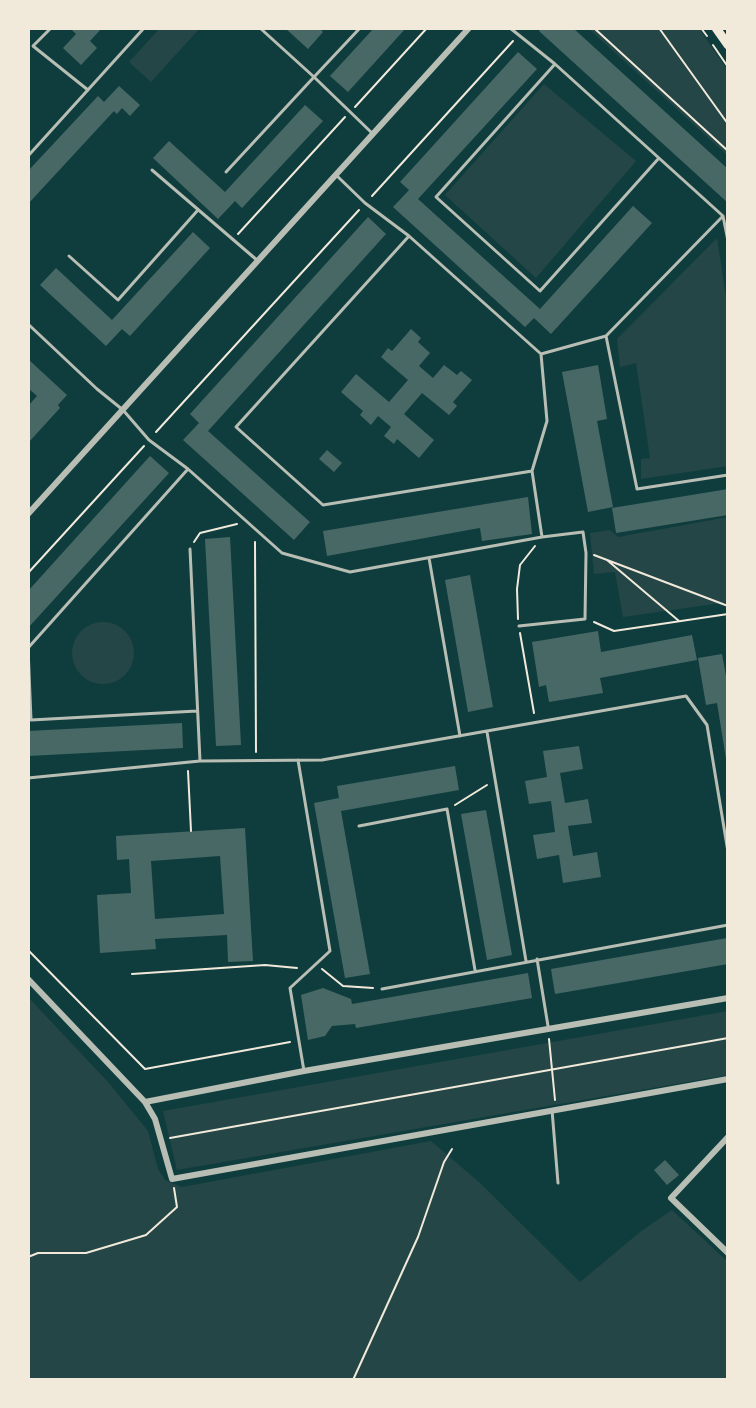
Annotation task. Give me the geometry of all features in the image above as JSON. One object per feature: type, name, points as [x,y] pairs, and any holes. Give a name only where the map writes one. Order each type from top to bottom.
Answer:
[{"type":"main road","points":[[716,28],[728,45]]},
{"type":"street","points":[[28,514],[469,28]]},
{"type":"street","points":[[28,979],[145,1102],[155,1119],[172,1179],[728,1079]]},
{"type":"street","points":[[145,1102],[304,1071],[728,998]]},
{"type":"street","points":[[728,1137],[671,1198],[728,1253]]},
{"type":"lane","points":[[51,28],[33,46],[88,90]]},
{"type":"lane","points":[[28,156],[144,28]]},
{"type":"lane","points":[[260,28],[373,134]]},
{"type":"lane","points":[[226,172],[360,28]]},
{"type":"lane","points":[[510,28],[555,64],[723,216],[728,241]]},
{"type":"lane","points":[[555,64],[436,197],[459,218],[540,291],[659,158]]},
{"type":"lane","points":[[152,170],[258,261]]},
{"type":"lane","points":[[336,175],[541,354],[547,421],[532,471],[542,537]]},
{"type":"lane","points":[[69,256],[118,300],[198,210]]},
{"type":"lane","points":[[541,354],[606,336],[723,216]]},
{"type":"lane","points":[[409,236],[236,427],[323,505],[532,471]]},
{"type":"lane","points":[[28,324],[123,410],[149,440],[188,469],[282,553],[350,572],[583,532],[586,553],[585,619],[519,626]]},
{"type":"lane","points":[[606,336],[637,489],[728,475]]},
{"type":"lane","points":[[188,469],[28,648],[31,720],[197,711]]},
{"type":"lane","points":[[190,549],[200,761]]},
{"type":"lane","points":[[429,558],[460,736]]},
{"type":"lane","points":[[28,778],[200,761],[322,760],[686,696],[707,725],[728,852]]},
{"type":"lane","points":[[486,731],[526,961]]},
{"type":"lane","points":[[298,760],[330,951],[290,988],[304,1071]]},
{"type":"lane","points":[[359,826],[447,809],[475,970]]},
{"type":"lane","points":[[382,989],[728,925]]},
{"type":"lane","points":[[537,959],[548,1029]]},
{"type":"lane","points":[[554,1110],[558,1183]]},
{"type":"path","points":[[233,240],[427,28]]},
{"type":"path","points":[[594,28],[728,151]]},
{"type":"path","points":[[659,28],[728,124]]},
{"type":"path","points":[[701,28],[728,67]]},
{"type":"path","points":[[28,573],[518,36]]},
{"type":"path","points":[[190,549],[200,533],[246,522]]},
{"type":"path","points":[[255,530],[256,761]]},
{"type":"path","points":[[586,553],[728,606]]},
{"type":"path","points":[[605,559],[680,621]]},
{"type":"path","points":[[585,619],[614,631],[728,614]]},
{"type":"path","points":[[188,762],[191,831]]},
{"type":"path","points":[[447,809],[495,780]]},
{"type":"path","points":[[28,950],[145,1069],[299,1040]]},
{"type":"path","points":[[316,964],[343,986],[382,989]]},
{"type":"path","points":[[132,974],[265,965],[310,970]]},
{"type":"path","points":[[548,1029],[554,1110]]},
{"type":"path","points":[[161,1140],[728,1038]]},
{"type":"path","points":[[353,1380],[418,1237],[444,1162],[452,1149]]},
{"type":"path","points":[[28,1257],[38,1253],[86,1253],[146,1235],[177,1207],[172,1179]]},
{"type":"shaded area","points":[[160,28],[200,28],[151,82],[129,62]]},
{"type":"shaded area","points":[[588,28],[699,28],[728,71],[728,156]]},
{"type":"shaded area","points":[[544,84],[636,161],[536,278],[445,195]]},
{"type":"shaded area","points":[[717,238],[728,310],[728,466],[641,479],[641,459],[650,458],[636,363],[620,367],[617,339]]},
{"type":"shaded area","points":[[728,517],[728,602],[623,617],[615,572],[594,574],[590,533],[610,530],[618,537]]},
{"type":"shaded area","points":[[103,622],[115,624],[125,631],[132,641],[132,665],[125,675],[115,682],[103,684],[91,682],[81,675],[74,665],[72,653],[74,641],[81,631],[91,624]]},
{"type":"shaded area","points":[[28,997],[108,1082],[148,1131],[158,1169],[165,1180],[182,1187],[431,1141],[479,1182],[580,1282],[672,1210],[728,1262],[728,1380],[28,1380]]},
{"type":"shaded area","points":[[728,1011],[728,1075],[177,1170],[163,1111]]},
{"type":"building","points":[[70,28],[102,28],[90,41],[97,48],[81,65],[63,48],[76,34]]},
{"type":"building","points":[[285,28],[319,28],[323,32],[308,49]]},
{"type":"building","points":[[374,28],[406,28],[348,92],[330,76]]},
{"type":"building","points":[[542,28],[573,28],[728,169],[728,203],[539,31]]},
{"type":"building","points":[[518,52],[537,69],[418,199],[540,309],[633,206],[652,223],[551,334],[534,318],[525,327],[393,207],[409,190],[400,182]]},
{"type":"building","points":[[119,86],[140,105],[130,116],[122,108],[117,114],[114,111],[28,204],[28,171],[98,96],[104,102]]},
{"type":"building","points":[[305,105],[323,121],[242,208],[235,201],[218,219],[153,158],[169,141],[225,192]]},
{"type":"building","points":[[368,217],[386,234],[208,431],[310,522],[294,540],[183,440],[199,423],[190,414]]},
{"type":"building","points":[[193,232],[210,248],[130,336],[122,329],[106,346],[40,285],[56,268],[112,320]]},
{"type":"building","points":[[411,329],[421,338],[418,342],[430,353],[419,366],[433,378],[444,365],[457,375],[461,371],[472,380],[453,402],[457,406],[449,415],[422,393],[404,414],[434,440],[419,458],[397,439],[394,444],[384,436],[391,427],[378,416],[371,425],[360,415],[363,411],[341,392],[356,374],[389,402],[408,380],[381,357],[388,348],[392,351]]},
{"type":"building","points":[[28,359],[67,395],[58,405],[60,408],[28,443],[28,406],[37,396],[28,388]]},
{"type":"building","points":[[598,365],[607,419],[597,421],[613,507],[588,512],[562,372]]},
{"type":"building","points":[[327,450],[342,463],[334,472],[319,459]]},
{"type":"building","points":[[150,456],[169,473],[28,628],[28,591]]},
{"type":"building","points":[[728,489],[728,515],[616,533],[612,508]]},
{"type":"building","points":[[528,497],[532,534],[482,541],[480,528],[327,556],[323,531]]},
{"type":"building","points":[[230,537],[241,745],[216,746],[205,539]]},
{"type":"building","points":[[470,575],[493,707],[468,712],[445,580]]},
{"type":"building","points":[[598,631],[601,652],[692,635],[697,660],[600,678],[603,693],[549,702],[546,685],[539,687],[532,642]]},
{"type":"building","points":[[722,654],[728,687],[726,759],[717,703],[706,705],[698,658]]},
{"type":"building","points":[[182,723],[183,748],[28,756],[28,731]]},
{"type":"building","points":[[579,746],[583,769],[560,773],[565,803],[588,799],[592,823],[568,826],[573,856],[597,852],[601,877],[563,883],[559,855],[537,859],[533,835],[555,832],[551,801],[529,804],[525,781],[547,777],[543,751]]},
{"type":"building","points":[[455,766],[459,790],[341,811],[370,974],[345,978],[314,803],[339,798],[337,786]]},
{"type":"building","points":[[486,810],[512,955],[487,960],[461,814]]},
{"type":"building","points":[[245,828],[253,961],[228,962],[227,935],[155,939],[156,949],[100,953],[97,895],[131,893],[129,859],[117,860],[116,836]],"holes":[[[220,856],[224,914],[155,919],[151,861]]]},
{"type":"building","points":[[727,938],[728,964],[555,994],[551,969]]},
{"type":"building","points":[[528,973],[532,998],[356,1028],[355,1024],[332,1026],[325,1036],[308,1040],[301,995],[323,988],[351,999],[352,1004]]},
{"type":"building","points":[[665,1160],[679,1175],[667,1185],[654,1170]]}]
